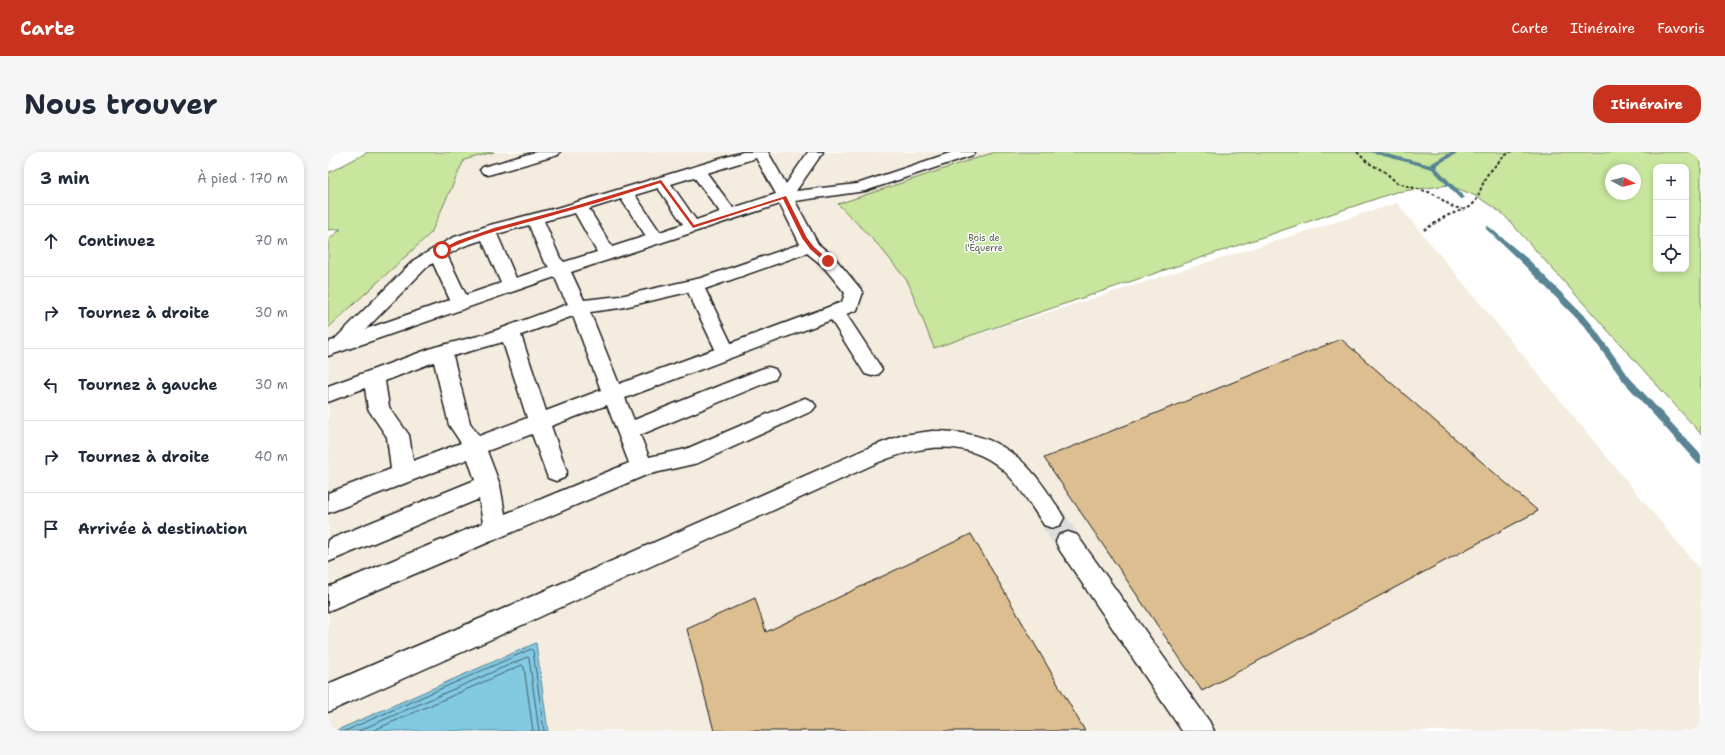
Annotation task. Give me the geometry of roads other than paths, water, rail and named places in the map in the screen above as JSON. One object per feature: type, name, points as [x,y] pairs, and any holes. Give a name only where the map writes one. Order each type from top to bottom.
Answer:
[{"type":"lane","points":[[488,170],[553,152]]},
{"type":"lane","points":[[328,503],[613,394],[850,306],[854,292],[828,261],[810,246],[760,152],[487,232],[458,242],[420,264],[333,347]]},
{"type":"lane","points":[[784,197],[816,152]]},
{"type":"lane","points":[[333,347],[561,269],[784,197],[859,188],[968,152]]},
{"type":"lane","points":[[697,170],[730,215]]},
{"type":"lane","points":[[661,181],[693,227]]},
{"type":"lane","points":[[626,192],[656,239]]},
{"type":"lane","points":[[579,206],[607,254]]},
{"type":"lane","points":[[535,219],[552,260],[561,269],[571,294],[579,307],[642,467]]},
{"type":"lane","points":[[487,232],[511,286]]},
{"type":"lane","points":[[328,394],[442,352],[510,332],[579,307],[620,302],[694,286],[810,246]]},
{"type":"lane","points":[[437,253],[461,303]]},
{"type":"lane","points":[[694,286],[726,352]]},
{"type":"lane","points":[[835,312],[872,369]]},
{"type":"lane","points":[[510,332],[556,472]]},
{"type":"lane","points":[[442,352],[460,425],[475,447],[488,485],[496,528]]},
{"type":"lane","points":[[628,431],[768,374]]},
{"type":"lane","points":[[374,377],[379,409],[398,435],[404,474]]},
{"type":"lane","points":[[328,599],[642,467],[690,457],[805,406]]},
{"type":"lane","points":[[328,698],[475,635],[887,449],[923,439],[948,439],[972,442],[1004,457],[1021,472],[1052,518]]},
{"type":"lane","points":[[328,551],[488,485]]},
{"type":"lane","points":[[1068,542],[1199,731]]},
{"type":"water","points":[[536,643],[548,731],[335,731]]},
{"type":"waterway","points":[[1372,152],[1434,168]]},
{"type":"waterway","points":[[1434,168],[1434,164],[1456,152]]},
{"type":"waterway","points":[[1434,168],[1462,198]]},
{"type":"waterway","points":[[1488,228],[1526,262],[1587,324],[1627,380],[1701,461]]},
{"type":"tunnel","points":[[1052,518],[1068,542]]},
{"type":"park label","name":"Bois de l'Équerre","points":[[984,244]]}]
